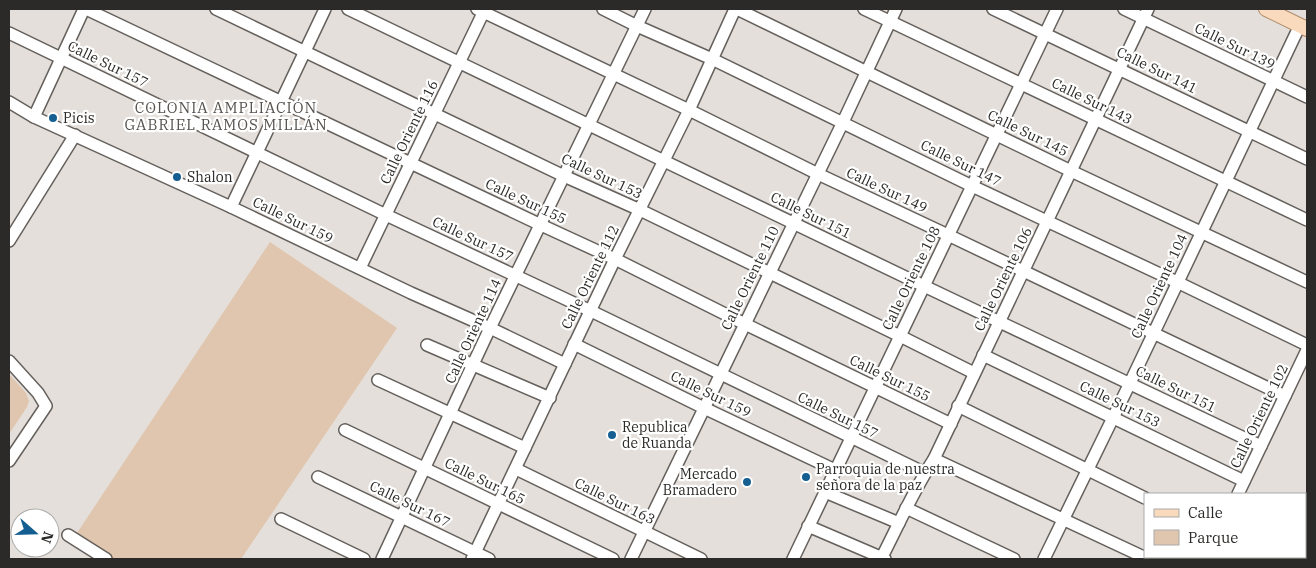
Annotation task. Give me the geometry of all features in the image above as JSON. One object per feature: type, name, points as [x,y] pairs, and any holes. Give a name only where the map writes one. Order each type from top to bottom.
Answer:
[{"type":"main road","points":[[1266,9],[1303,27]]},
{"type":"street","points":[[34,117],[60,58],[85,9]]},
{"type":"street","name":"Calle Sur 155","points":[[85,9],[615,259],[951,424]]},
{"type":"street","name":"Calle Sur 153","points":[[216,9],[564,176],[640,210],[974,373]]},
{"type":"street","points":[[231,207],[325,9]]},
{"type":"street","name":"Calle Sur 151","points":[[348,9],[1261,446]]},
{"type":"street","name":"Calle Sur 147","points":[[603,9],[1307,344]]},
{"type":"street","name":"Calle Oriente 114","points":[[382,559],[490,328],[645,9]]},
{"type":"street","name":"Calle Oriente 112","points":[[474,556],[736,9]]},
{"type":"street","name":"Calle Sur 145","points":[[736,9],[1071,171],[1307,282]]},
{"type":"street","name":"Calle Sur 143","points":[[864,9],[1307,220]]},
{"type":"street","name":"Calle Oriente 110","points":[[631,559],[896,9]]},
{"type":"street","name":"Calle Sur 141","points":[[993,9],[1307,159]]},
{"type":"street","name":"Calle Oriente 108","points":[[793,559],[1057,9]]},
{"type":"street","name":"Calle Sur 139","points":[[1124,9],[1146,14],[1273,81],[1307,96]]},
{"type":"street","name":"Calle Oriente 116","points":[[360,268],[459,63],[482,10]]},
{"type":"street","name":"Calle Sur 149","points":[[482,10],[818,174],[1285,396]]},
{"type":"street","name":"Calle Oriente 106","points":[[882,559],[906,508],[934,460],[958,406],[1146,14]]},
{"type":"street","name":"Calle Oriente 104","points":[[1044,559],[1130,383],[1273,81],[1303,27]]},
{"type":"street","name":"Calle Sur 157","points":[[9,33],[925,473]]},
{"type":"street","name":"Calle Sur 159","points":[[9,102],[34,117],[565,364]]},
{"type":"street","points":[[9,241],[75,135]]},
{"type":"street","name":"Calle Sur 159","points":[[574,344],[835,470]]},
{"type":"street","points":[[427,345],[550,398]]},
{"type":"street","name":"Calle Oriente 102","points":[[1238,493],[1307,350]]},
{"type":"street","name":"Calle Sur 153","points":[[983,355],[1244,481]]},
{"type":"street","points":[[9,361],[46,406],[9,461]]},
{"type":"street","points":[[378,380],[525,448]]},
{"type":"street","points":[[958,406],[1144,498]]},
{"type":"street","name":"Calle Sur 165","points":[[345,430],[613,559]]},
{"type":"street","points":[[934,460],[1144,557]]},
{"type":"street","name":"Calle Sur 163","points":[[516,469],[701,559]]},
{"type":"street","name":"Calle Sur 167","points":[[318,477],[402,517],[474,556],[489,559]]},
{"type":"street","points":[[825,492],[899,523]]},
{"type":"street","points":[[906,508],[1014,559]]},
{"type":"street","points":[[281,520],[364,559]]},
{"type":"street","points":[[808,526],[882,559]]},
{"type":"street","points":[[68,535],[106,559]]},
{"type":"green space","points":[[270,242],[397,328],[241,559],[113,559],[75,536]]},
{"type":"green space","points":[[9,374],[26,393],[29,401],[9,434]]},
{"type":"place","name":"Picis","points":[[53,118]]},
{"type":"place","name":"Shalon","points":[[177,177]]},
{"type":"place","name":"Republica de Ruanda","points":[[612,435]]},
{"type":"place","name":"Parroquia de nuestra señora de la paz","points":[[806,477]]},
{"type":"place","name":"Mercado Bramadero","points":[[747,482]]},
{"type":"district","name":"COLONIA AMPLIACIÓN GABRIEL RAMOS MILLÁN","points":[[226,116]]}]
